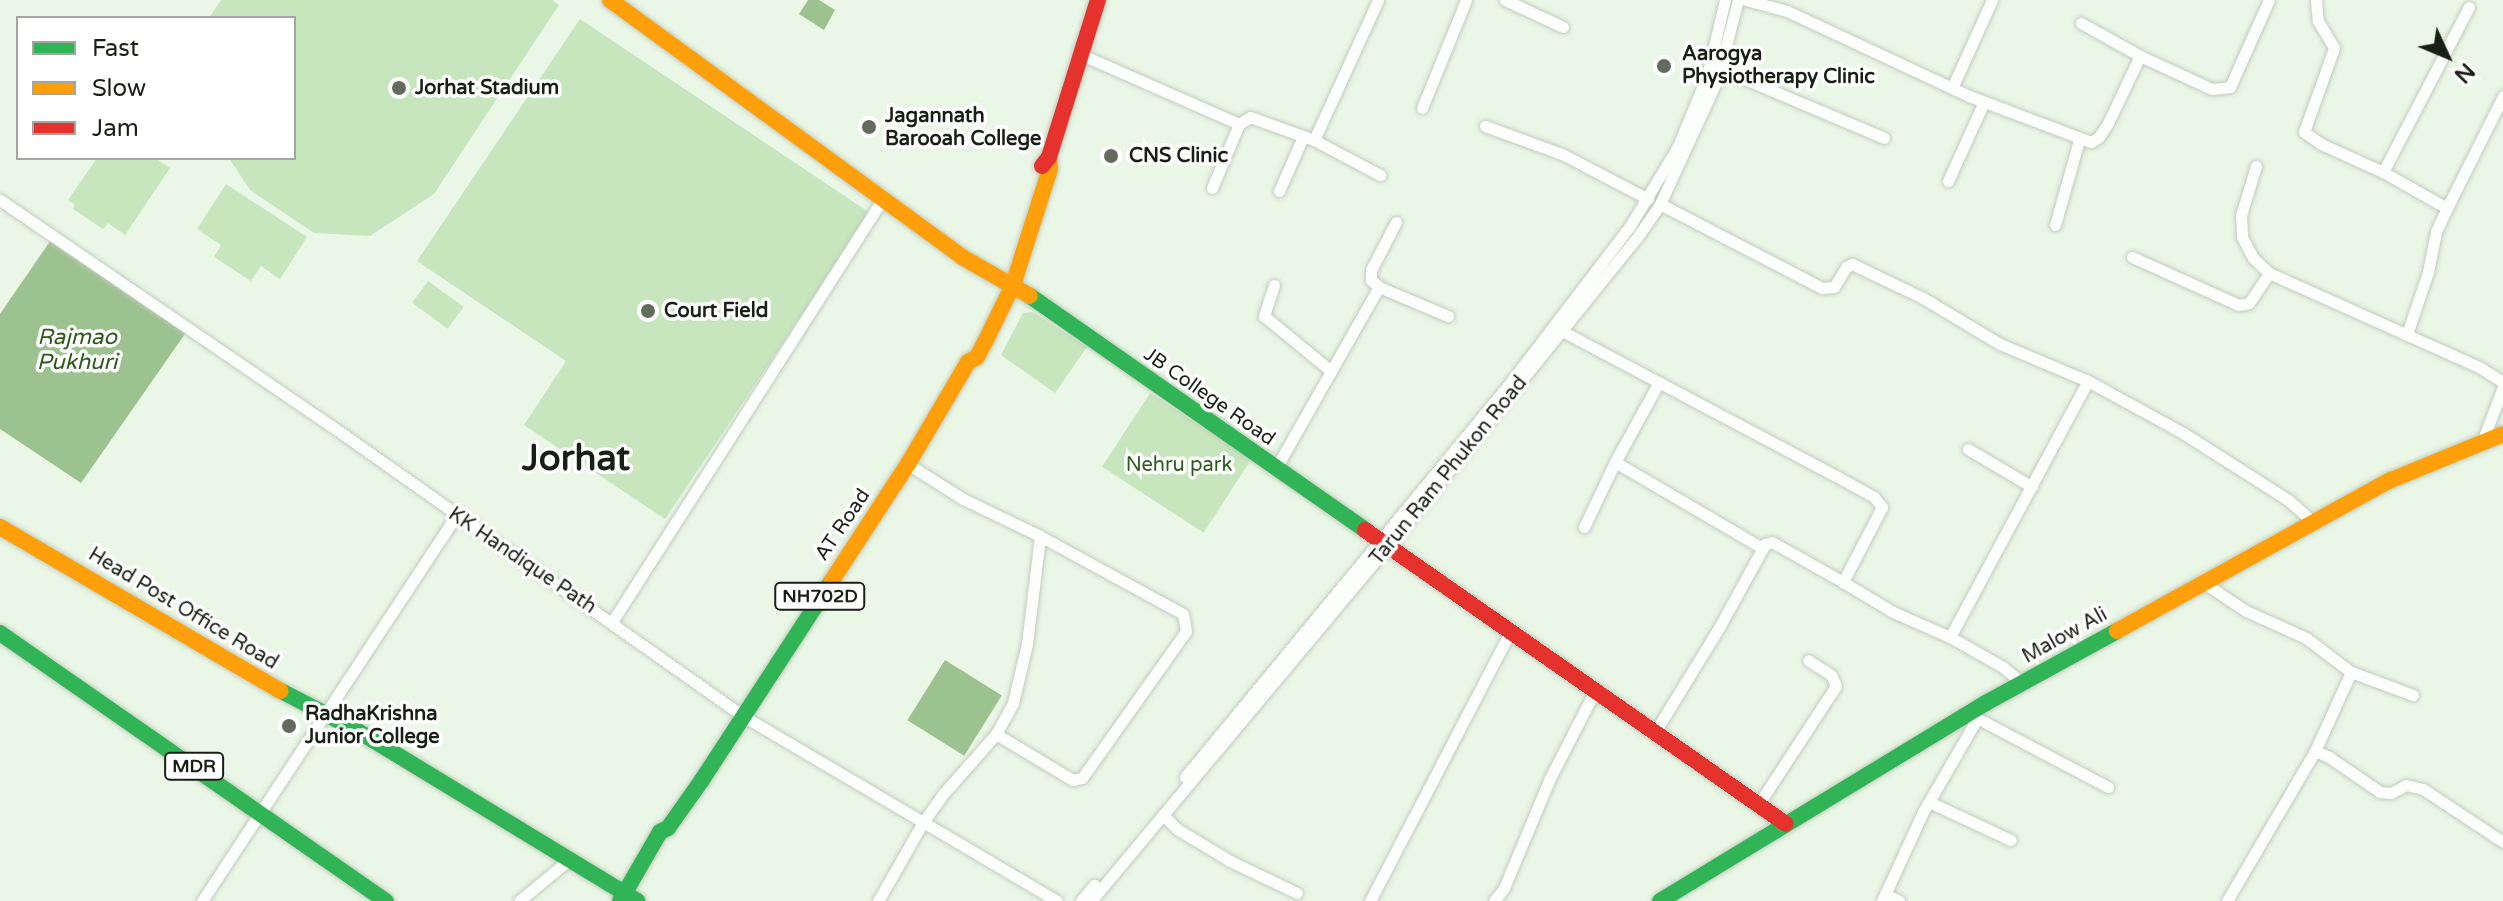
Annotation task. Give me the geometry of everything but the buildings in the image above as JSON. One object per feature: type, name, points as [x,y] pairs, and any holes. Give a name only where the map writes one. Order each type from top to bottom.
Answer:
[{"type":"main road","name":"JB College Road","points":[[610,0],[962,257],[1009,283],[1786,824]]},
{"type":"main road","name":"AT Road","points":[[627,899],[660,832],[668,828],[743,716],[908,464],[968,362],[967,352],[1009,283],[1041,167],[1049,157],[1098,0]]},
{"type":"main road","name":"Malow Ali","points":[[1673,898],[1786,824],[1972,716],[2022,683],[2391,480],[2503,434]]},
{"type":"main road","name":"Head Post Office Road","points":[[0,527],[345,726],[627,899]]},
{"type":"main road","name":"MDR","points":[[0,633],[386,901]]},
{"type":"street","points":[[1279,191],[1378,0]]},
{"type":"street","points":[[1422,108],[1466,0]]},
{"type":"street","points":[[1505,0],[1563,27]]},
{"type":"street","name":"Tarun Ram Phukon Road","points":[[1081,901],[1384,545],[1648,199],[1678,146],[1707,76],[1725,0]]},
{"type":"street","name":"Tarun Ram Phukon Road","points":[[1091,901],[1562,331],[1660,204],[1721,69],[1738,0]]},
{"type":"street","points":[[1746,0],[1787,11],[1984,102],[2091,142],[2099,137],[2140,56]]},
{"type":"street","points":[[1952,88],[1992,0]]},
{"type":"street","points":[[2081,23],[2140,56],[2212,89],[2225,89],[2233,82],[2269,0]]},
{"type":"street","points":[[2316,0],[2316,16],[2334,48],[2304,132],[2321,144],[2383,172],[2447,208]]},
{"type":"street","points":[[2383,172],[2469,7]]},
{"type":"street","points":[[1082,55],[1239,124]]},
{"type":"street","points":[[1721,69],[1884,138]]},
{"type":"street","points":[[2407,334],[2428,272],[2436,232],[2503,96]]},
{"type":"street","points":[[1948,181],[1984,102]]},
{"type":"street","points":[[1212,188],[1239,124],[1250,117],[1308,139],[1380,175]]},
{"type":"street","points":[[1485,126],[1562,154],[1648,199]]},
{"type":"street","points":[[2055,225],[2079,140]]},
{"type":"street","points":[[2256,166],[2241,215],[2242,237],[2253,258],[2269,273],[2479,367],[2503,385],[2482,442]]},
{"type":"street","name":"KK Handique Path","points":[[0,200],[612,622],[743,716],[1057,901]]},
{"type":"street","points":[[612,622],[882,200]]},
{"type":"street","points":[[1660,204],[1822,288],[1831,289],[1847,266],[1856,265],[1923,298],[2000,344],[2088,381],[2229,461],[2313,522]]},
{"type":"street","points":[[1396,222],[1369,276],[1379,287],[1448,316]]},
{"type":"street","points":[[2132,257],[2239,305],[2249,303],[2269,273]]},
{"type":"street","points":[[1274,285],[1264,316],[1331,371]]},
{"type":"street","points":[[1276,468],[1379,287]]},
{"type":"street","points":[[1562,331],[1878,500],[1881,513],[1843,582]]},
{"type":"street","points":[[1950,637],[2088,381]]},
{"type":"street","points":[[1584,527],[1659,382]]},
{"type":"street","points":[[1968,449],[2032,487]]},
{"type":"street","points":[[1615,462],[1762,548]]},
{"type":"street","points":[[908,464],[963,499],[1040,536],[1183,614],[1186,631],[1082,778],[1073,780],[996,734]]},
{"type":"street","points":[[202,901],[456,516]]},
{"type":"street","points":[[878,901],[922,824],[944,793],[996,734],[1018,689],[1040,536]]},
{"type":"street","points":[[1655,732],[1720,626],[1762,548],[1772,542],[1893,612],[1950,637],[2003,667],[2022,683]]},
{"type":"street","points":[[2204,583],[2246,611],[2306,638],[2351,672],[2413,695]]},
{"type":"street","points":[[1370,901],[1510,632]]},
{"type":"street","points":[[1758,805],[1836,686],[1831,675],[1808,660]]},
{"type":"street","points":[[2227,901],[2315,751],[2351,672]]},
{"type":"street","points":[[1494,901],[1504,888],[1550,778],[1595,691]]},
{"type":"street","points":[[1899,901],[1884,898],[1972,716],[2108,787]]},
{"type":"street","points":[[2315,751],[2380,792],[2391,793],[2406,785],[2416,785],[2503,842]]},
{"type":"street","points":[[1929,802],[2011,840]]},
{"type":"street","points":[[1163,815],[1177,829],[1230,861],[1297,893]]},
{"type":"street","points":[[519,901],[567,862]]},
{"type":"green space","name":"Jorhat Stadium","points":[[221,0],[552,0],[559,5],[434,194],[370,236],[314,233],[250,190],[230,160],[296,160],[296,16],[210,16]]},
{"type":"green space","name":"Court Field","points":[[580,19],[870,213],[665,519],[524,425],[566,361],[417,261]]},
{"type":"green space","points":[[96,160],[158,160],[170,168],[125,235],[108,223],[103,229],[73,209],[75,205],[68,200]]},
{"type":"green space","points":[[226,184],[307,237],[280,279],[261,266],[251,281],[214,257],[221,245],[197,229]]},
{"type":"green space","points":[[428,281],[464,307],[448,329],[412,303]]},
{"type":"green space","points":[[1033,312],[1087,347],[1055,393],[1001,355],[1023,313]]},
{"type":"green space","name":"Nehru park","points":[[1150,393],[1251,459],[1204,533],[1102,467]]},
{"type":"water","points":[[808,0],[819,0],[835,10],[824,30],[799,14]]},
{"type":"water","name":"Rajmao Pukhuri","points":[[53,237],[187,331],[81,483],[0,429],[0,314]]},
{"type":"water","points":[[945,660],[1002,696],[964,756],[907,720]]},
{"type":"traffic: fast","points":[[1030,296],[1365,530]]},
{"type":"traffic: fast","points":[[620,901],[660,832],[668,828],[702,780],[831,582]]},
{"type":"traffic: fast","points":[[1660,901],[1986,703],[2117,631]]},
{"type":"traffic: fast","points":[[0,633],[386,901]]},
{"type":"traffic: fast","points":[[281,691],[353,728],[637,901]]},
{"type":"traffic: slow","points":[[610,0],[962,257],[1030,296]]},
{"type":"traffic: slow","points":[[831,582],[908,464],[968,362],[977,357],[986,340],[1013,285],[1050,169],[1049,157]]},
{"type":"traffic: slow","points":[[2117,631],[2391,480],[2503,434]]},
{"type":"traffic: slow","points":[[0,527],[281,691]]},
{"type":"traffic: jam","points":[[1042,166],[1049,157],[1098,0]]},
{"type":"traffic: jam","points":[[1365,530],[1786,824]]},
{"type":"place","name":"Aarogya Physiotherapy Clinic","points":[[1664,66]]},
{"type":"place","name":"Jorhat Stadium","points":[[399,88]]},
{"type":"place","name":"Jagannath Barooah College","points":[[869,127]]},
{"type":"place","name":"CNS Clinic","points":[[1111,156]]},
{"type":"place","name":"Court Field","points":[[648,311]]},
{"type":"place","name":"RadhaKrishna Junior College","points":[[289,726]]},
{"type":"district","name":"Jorhat","points":[[576,459]]}]
